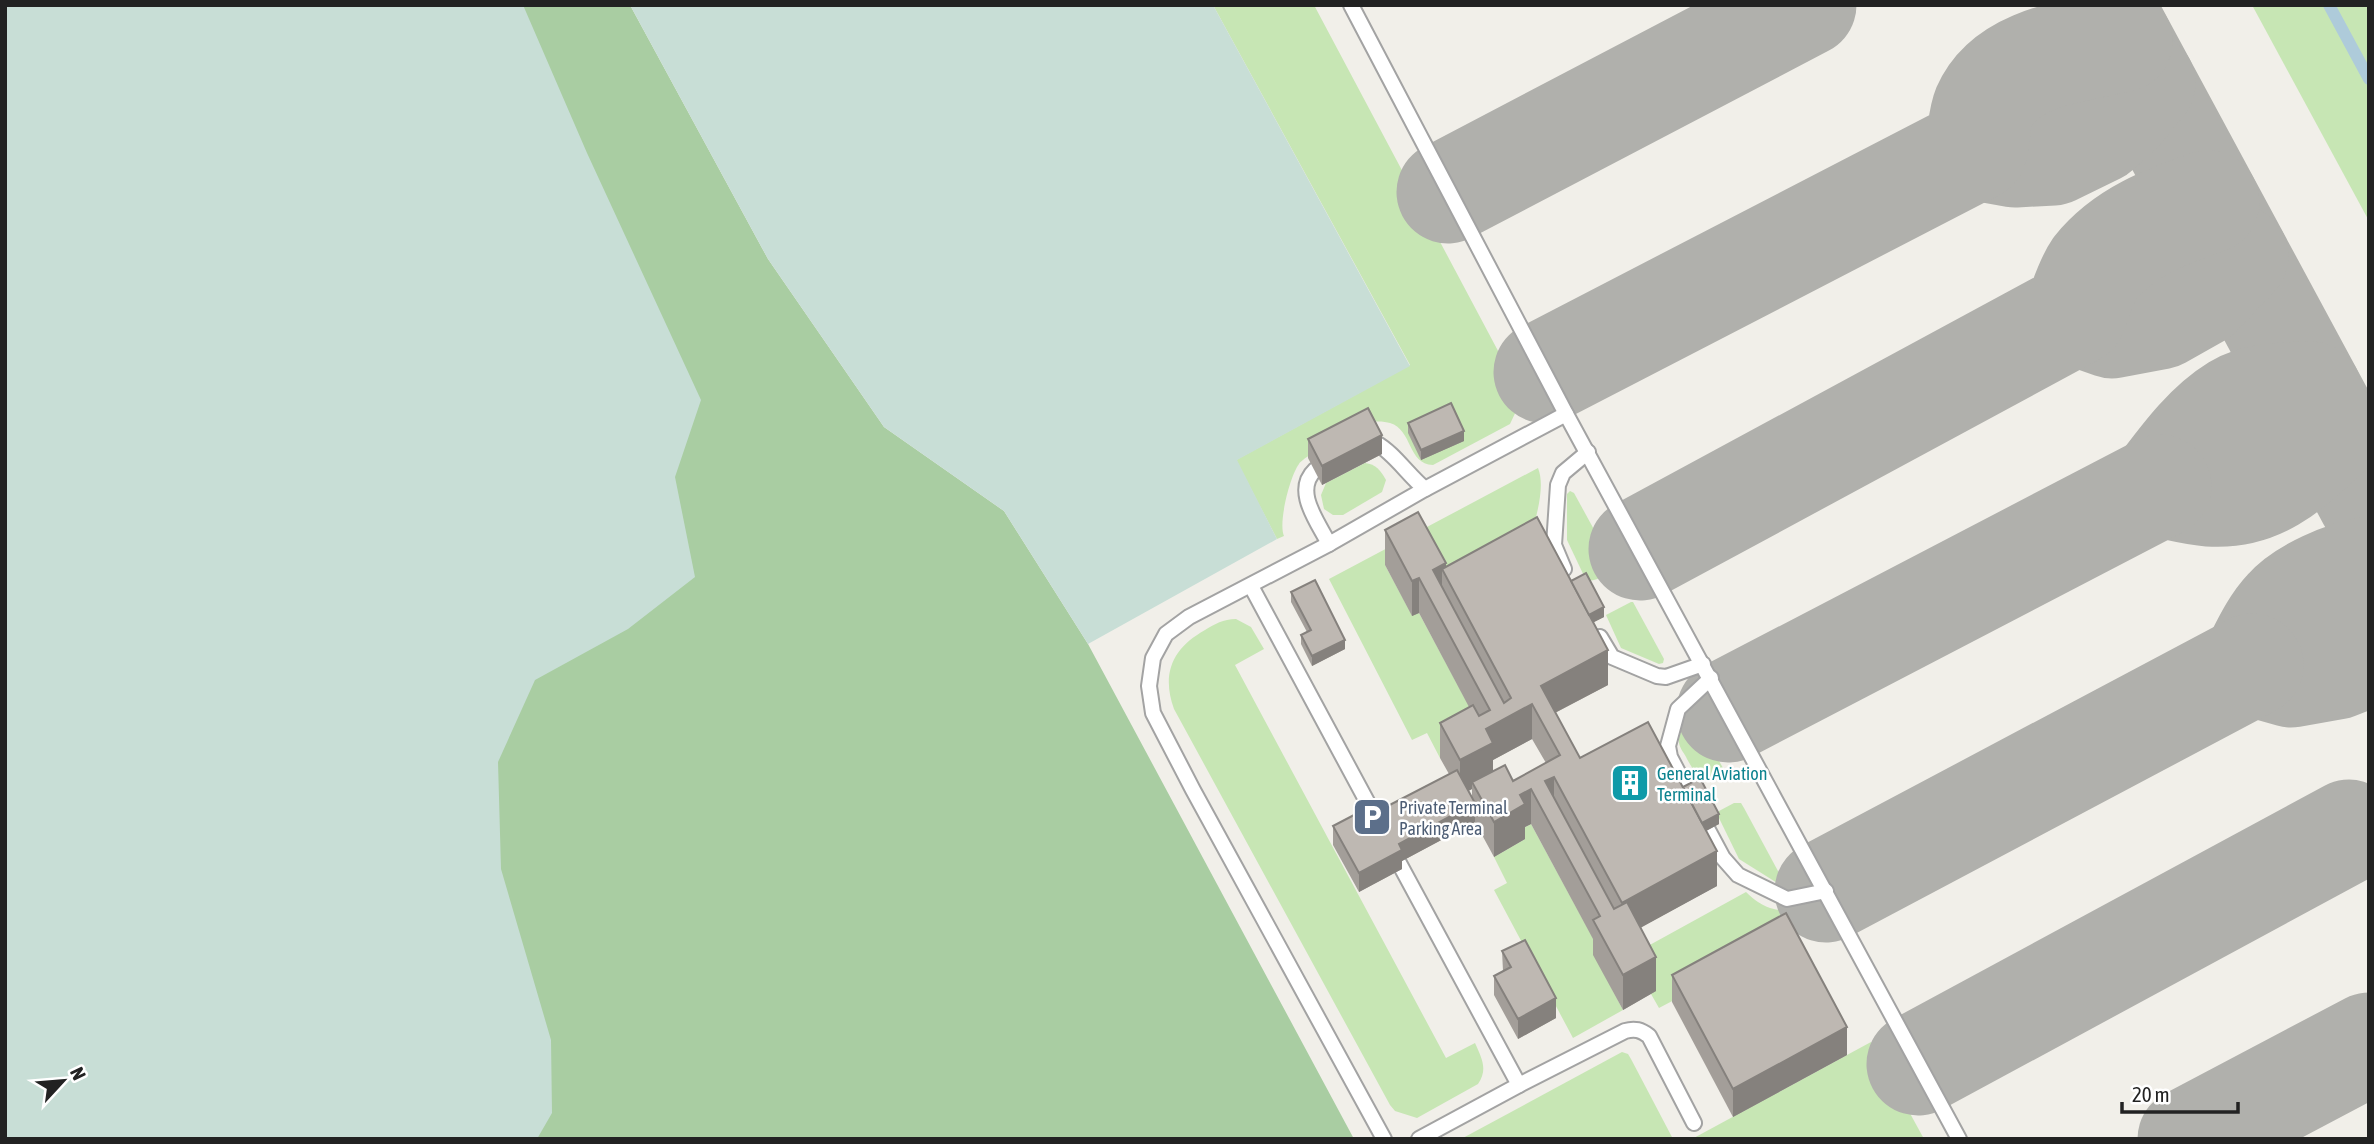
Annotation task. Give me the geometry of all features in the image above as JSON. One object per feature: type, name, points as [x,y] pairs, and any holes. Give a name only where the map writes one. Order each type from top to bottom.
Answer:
[{"type":"lane","points":[[1352,5],[1566,414],[1959,1139]]},
{"type":"lane","points":[[1384,1139],[1153,713],[1149,686],[1153,658],[1167,634],[1189,617],[1566,414]]},
{"type":"lane","points":[[1376,443],[1388,450],[1400,466],[1425,489]]},
{"type":"lane","points":[[1569,578],[1554,545],[1559,485],[1563,473],[1588,452]]},
{"type":"lane","points":[[1315,470],[1308,477],[1305,489],[1307,500],[1329,544]]},
{"type":"lane","points":[[1251,586],[1381,829]]},
{"type":"lane","points":[[1593,623],[1612,656],[1657,676],[1666,677],[1703,664]]},
{"type":"lane","points":[[1689,793],[1670,757],[1668,746],[1678,709],[1711,678]]},
{"type":"lane","points":[[1708,830],[1723,858],[1738,875],[1787,899],[1826,891]]},
{"type":"lane","points":[[1399,863],[1519,1085]]},
{"type":"lane","points":[[1419,1139],[1519,1085],[1633,1029],[1649,1036],[1695,1123]]},
{"type":"green space","points":[[5,5],[630,5],[768,259],[884,427],[1004,511],[1088,644],[1354,1139],[5,1139]]},
{"type":"green space","points":[[1213,5],[1314,5],[1520,396],[1510,424],[1433,465],[1419,459],[1403,432],[1386,422],[1368,424],[1322,447],[1303,460],[1296,470],[1284,511],[1284,536],[1277,539],[1236,460],[1410,365]]},
{"type":"green space","points":[[2252,5],[2369,5],[2369,221]]},
{"type":"green space","points":[[1365,463],[1375,466],[1386,480],[1382,492],[1343,515],[1333,515],[1324,509],[1321,495],[1326,483]]},
{"type":"green space","points":[[1538,468],[1541,485],[1531,539],[1441,587],[1385,565],[1412,615],[1419,613],[1490,745],[1473,740],[1440,758],[1427,733],[1412,740],[1329,579]]},
{"type":"green space","points":[[1570,491],[1574,493],[1614,566],[1597,579],[1586,580],[1567,540],[1567,494]]},
{"type":"green space","points":[[1631,602],[1664,659],[1663,663],[1659,664],[1621,648],[1606,615]]},
{"type":"green space","points":[[1236,619],[1251,627],[1264,649],[1235,665],[1446,1058],[1475,1043],[1482,1059],[1483,1074],[1478,1084],[1417,1118],[1395,1111],[1390,1105],[1174,709],[1169,684],[1170,673],[1178,653],[1194,637],[1209,628],[1223,621]]},
{"type":"green space","points":[[1691,714],[1723,768],[1712,780],[1707,781],[1698,776],[1680,745],[1679,740],[1687,716]]},
{"type":"green space","points":[[1734,803],[1741,803],[1786,886],[1739,859],[1718,816],[1719,811]]},
{"type":"green space","points":[[1531,824],[1600,951],[1594,955],[1623,1010],[1573,1038],[1494,890],[1507,883],[1494,857],[1525,839],[1520,830]]},
{"type":"green space","points":[[1746,892],[1766,907],[1801,914],[1810,928],[1659,1008],[1651,994],[1637,952]]},
{"type":"green space","points":[[1871,1042],[1924,1139],[1692,1139],[1847,1055]]},
{"type":"green space","points":[[1622,1052],[1628,1054],[1631,1059],[1673,1139],[1461,1139]]},
{"type":"shaded area","points":[[5,5],[523,5],[587,153],[701,400],[675,477],[695,577],[628,629],[535,680],[498,762],[501,869],[551,1040],[552,1113],[537,1139],[5,1139]]},
{"type":"shaded area","points":[[630,5],[1213,5],[1410,366],[1237,460],[1277,539],[1088,644],[1004,511],[884,427],[768,259]]},
{"type":"building","points":[[1451,403],[1464,431],[1421,450],[1408,423]]},
{"type":"building","points":[[1368,408],[1382,435],[1322,466],[1308,439]]},
{"type":"building","name":"General Aviation Terminal","points":[[1418,512],[1446,563],[1433,570],[1504,703],[1511,698],[1442,569],[1537,517],[1608,650],[1541,686],[1580,758],[1648,722],[1717,851],[1622,903],[1554,777],[1545,781],[1614,909],[1627,902],[1656,957],[1623,975],[1593,920],[1600,916],[1531,789],[1520,795],[1525,804],[1494,822],[1472,782],[1505,765],[1513,781],[1560,755],[1532,704],[1486,729],[1493,743],[1460,760],[1440,723],[1473,705],[1479,716],[1490,710],[1419,578],[1412,581],[1385,530]]},
{"type":"building","points":[[1586,573],[1604,607],[1589,615],[1571,581]]},
{"type":"building","points":[[1315,580],[1345,640],[1312,656],[1301,635],[1311,630],[1291,592]]},
{"type":"building","points":[[1457,770],[1475,803],[1399,844],[1402,850],[1359,873],[1333,826],[1377,803],[1380,810]]},
{"type":"building","points":[[1700,778],[1719,814],[1702,823],[1683,787]]},
{"type":"building","points":[[1786,913],[1847,1027],[1733,1089],[1672,975]]},
{"type":"building","points":[[1525,940],[1556,998],[1518,1019],[1494,976],[1511,967],[1502,951]]},
{"type":"waterway","points":[[2329,5],[2369,79]]},
{"type":"taxiway","points":[[1448,192],[1805,5]]},
{"type":"taxiway","points":[[2102,5],[2369,500]]},
{"type":"taxiway","points":[[1545,372],[1976,149],[1984,107],[1994,90],[2025,67],[2063,53],[2121,41]]},
{"type":"taxiway","points":[[1976,149],[2015,156],[2053,154],[2098,132],[2121,111],[2144,83]]},
{"type":"taxiway","points":[[1640,549],[2075,314],[2086,285],[2106,255],[2146,227],[2208,202]]},
{"type":"taxiway","points":[[2075,314],[2112,327],[2160,318],[2199,296],[2237,256]]},
{"type":"taxiway","points":[[2311,393],[2263,396],[2236,406],[2204,432],[2160,486],[2209,495],[2229,495],[2246,491],[2277,477],[2332,431]]},
{"type":"taxiway","points":[[1728,711],[2160,486]]},
{"type":"taxiway","points":[[2369,568],[2324,583],[2293,602],[2276,622],[2252,665],[2291,676],[2336,668],[2369,655]]},
{"type":"taxiway","points":[[1826,891],[2252,665]]},
{"type":"taxiway","points":[[1918,1064],[2349,831]]},
{"type":"taxiway","points":[[2189,1139],[2369,1044]]},
{"type":"place","name":"General Aviation Terminal","points":[[1630,783]]},
{"type":"place","name":"Private Terminal Parking Area","points":[[1372,817]]}]
